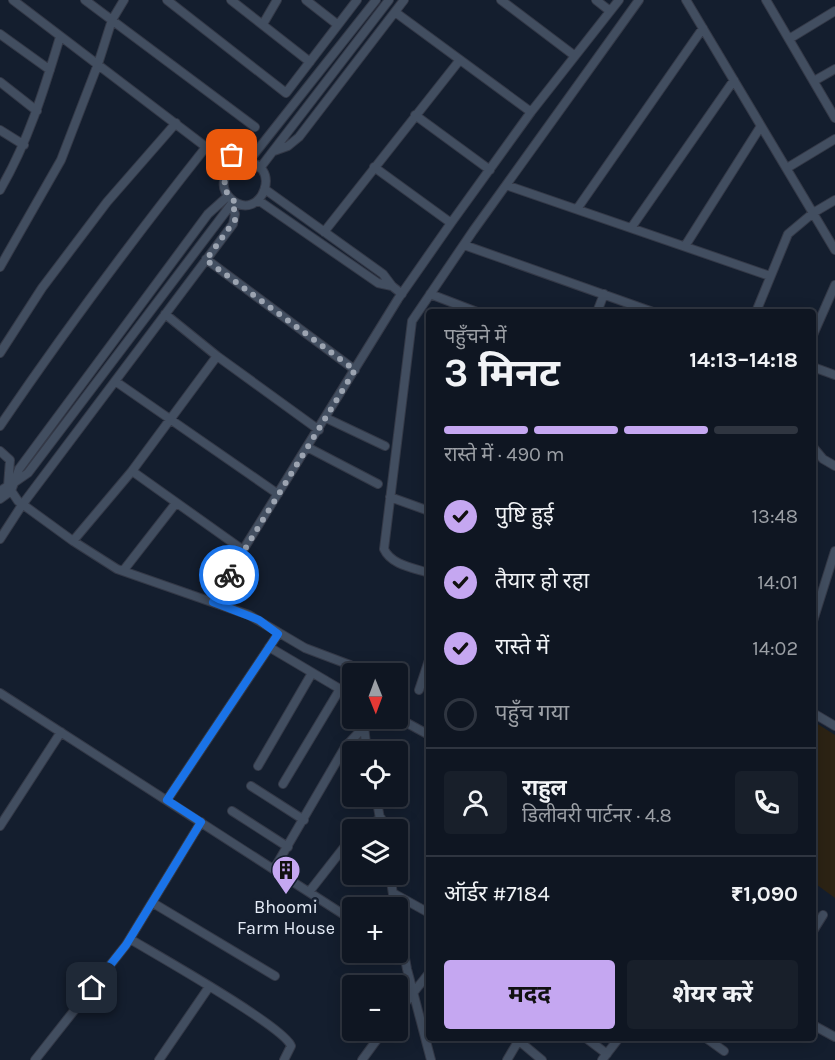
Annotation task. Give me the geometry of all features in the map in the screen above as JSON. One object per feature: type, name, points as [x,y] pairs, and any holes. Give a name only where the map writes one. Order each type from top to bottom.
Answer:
[{"type":"street","points":[[0,491],[11,486],[19,469],[208,214],[231,201],[250,204],[258,200],[266,190],[266,178],[260,168],[232,155],[216,152],[206,147],[13,0]]},
{"type":"street","points":[[85,0],[255,127]]},
{"type":"street","points":[[0,267],[61,160],[98,64],[112,20],[124,0]]},
{"type":"street","points":[[167,0],[286,93],[357,0]]},
{"type":"street","points":[[231,0],[310,62]]},
{"type":"street","points":[[263,24],[277,0]]},
{"type":"street","points":[[306,0],[318,4],[338,25]]},
{"type":"street","points":[[0,539],[22,505],[233,224],[235,214],[224,189],[225,175],[229,169],[244,162],[376,0]]},
{"type":"street","points":[[260,168],[389,0]]},
{"type":"street","points":[[273,152],[288,146],[299,137],[404,0]]},
{"type":"street","points":[[501,0],[575,56]]},
{"type":"street","points":[[596,0],[610,11]]},
{"type":"street","points":[[213,602],[402,294],[531,112],[619,0]]},
{"type":"street","points":[[426,572],[393,561],[387,556],[384,544],[409,328],[416,313],[506,184],[639,0]]},
{"type":"street","points":[[686,0],[835,250]]},
{"type":"street","points":[[766,0],[835,118]]},
{"type":"street","points":[[789,39],[835,10]]},
{"type":"street","points":[[395,12],[531,112]]},
{"type":"street","points":[[577,209],[703,28]]},
{"type":"street","points":[[0,34],[50,70]]},
{"type":"street","points":[[0,190],[24,145],[60,37]]},
{"type":"street","points":[[324,232],[459,61]]},
{"type":"street","points":[[814,81],[835,69]]},
{"type":"street","points":[[631,228],[734,80]]},
{"type":"street","points":[[0,82],[37,111]]},
{"type":"street","points":[[415,115],[490,170]]},
{"type":"street","points":[[0,352],[42,288],[107,202],[176,123]]},
{"type":"street","points":[[685,246],[761,126]]},
{"type":"street","points":[[0,130],[24,145]]},
{"type":"street","points":[[787,168],[835,138]]},
{"type":"street","points":[[0,426],[104,279],[206,147]]},
{"type":"street","points":[[216,152],[229,169]]},
{"type":"street","points":[[374,167],[451,223]]},
{"type":"street","points":[[506,184],[770,276]]},
{"type":"street","points":[[266,190],[383,274],[402,294]]},
{"type":"street","points":[[258,200],[378,283],[392,286]]},
{"type":"street","points":[[757,309],[788,234],[813,213],[835,200]]},
{"type":"street","points":[[0,499],[11,486],[28,473],[231,201]]},
{"type":"street","points":[[464,244],[645,309]]},
{"type":"street","points":[[206,260],[355,370]]},
{"type":"street","points":[[816,328],[835,285]]},
{"type":"street","points":[[430,294],[468,309]]},
{"type":"street","points":[[598,309],[604,294]]},
{"type":"street","points":[[165,314],[217,356],[319,430]]},
{"type":"street","points":[[73,541],[132,471],[217,356]]},
{"type":"street","points":[[816,368],[835,375]]},
{"type":"street","points":[[115,381],[278,494]]},
{"type":"street","points":[[326,418],[385,446]]},
{"type":"street","points":[[308,447],[378,484]]},
{"type":"street","points":[[0,451],[10,460],[11,486],[22,505],[108,564],[259,620],[278,634],[305,648],[345,663]]},
{"type":"street","points":[[816,451],[823,459],[835,466]]},
{"type":"street","points":[[132,471],[243,550]]},
{"type":"street","points":[[390,497],[426,510]]},
{"type":"street","points":[[123,571],[176,503]]},
{"type":"street","points":[[816,611],[835,551]]},
{"type":"street","points":[[167,800],[278,634]]},
{"type":"street","points":[[269,647],[340,689],[283,784]]},
{"type":"street","points":[[419,690],[426,669]]},
{"type":"street","points":[[258,766],[312,673]]},
{"type":"street","points":[[0,693],[342,913]]},
{"type":"street","points":[[816,715],[835,726]]},
{"type":"street","points":[[408,723],[426,733]]},
{"type":"street","points":[[274,869],[345,747],[359,729]]},
{"type":"street","points":[[0,826],[61,732]]},
{"type":"street","points":[[251,786],[304,820]]},
{"type":"street","points":[[378,807],[381,818]]},
{"type":"street","points":[[232,811],[288,847]]},
{"type":"street","points":[[35,1060],[130,939],[201,822]]},
{"type":"street","points":[[309,892],[342,850]]},
{"type":"street","points":[[392,885],[394,897]]},
{"type":"street","points":[[393,893],[426,911]]},
{"type":"street","points":[[153,903],[275,976]]},
{"type":"street","points":[[816,926],[823,915]]},
{"type":"street","points":[[130,939],[253,1014],[289,1040],[291,1049],[284,1060]]},
{"type":"street","points":[[404,963],[426,1041]]},
{"type":"street","points":[[408,998],[426,978]]},
{"type":"street","points":[[159,1060],[209,987]]},
{"type":"street","points":[[816,1027],[835,1037]]},
{"type":"street","points":[[362,1060],[376,1041]]},
{"type":"street","points":[[426,1041],[431,1060]]},
{"type":"street","points":[[507,1060],[518,1041]]},
{"type":"street","points":[[521,1041],[542,1060]]},
{"type":"street","points":[[589,1041],[604,1057],[617,1041]]},
{"type":"street","points":[[710,1041],[724,1051]]},
{"type":"shaded area","points":[[816,723],[835,735],[835,898],[816,884]]},
{"type":"way so far","points":[[229,575],[355,370],[206,260],[235,220],[234,209],[231,206],[234,201],[224,189],[225,175],[232,166],[240,162],[232,155]]},
{"type":"place","name":"Bhoomi Farm House","points":[[286,896]]},
{"type":"route","points":[[92,988],[126,945],[201,822],[167,800],[278,634],[249,615],[213,602],[229,575]]}]
